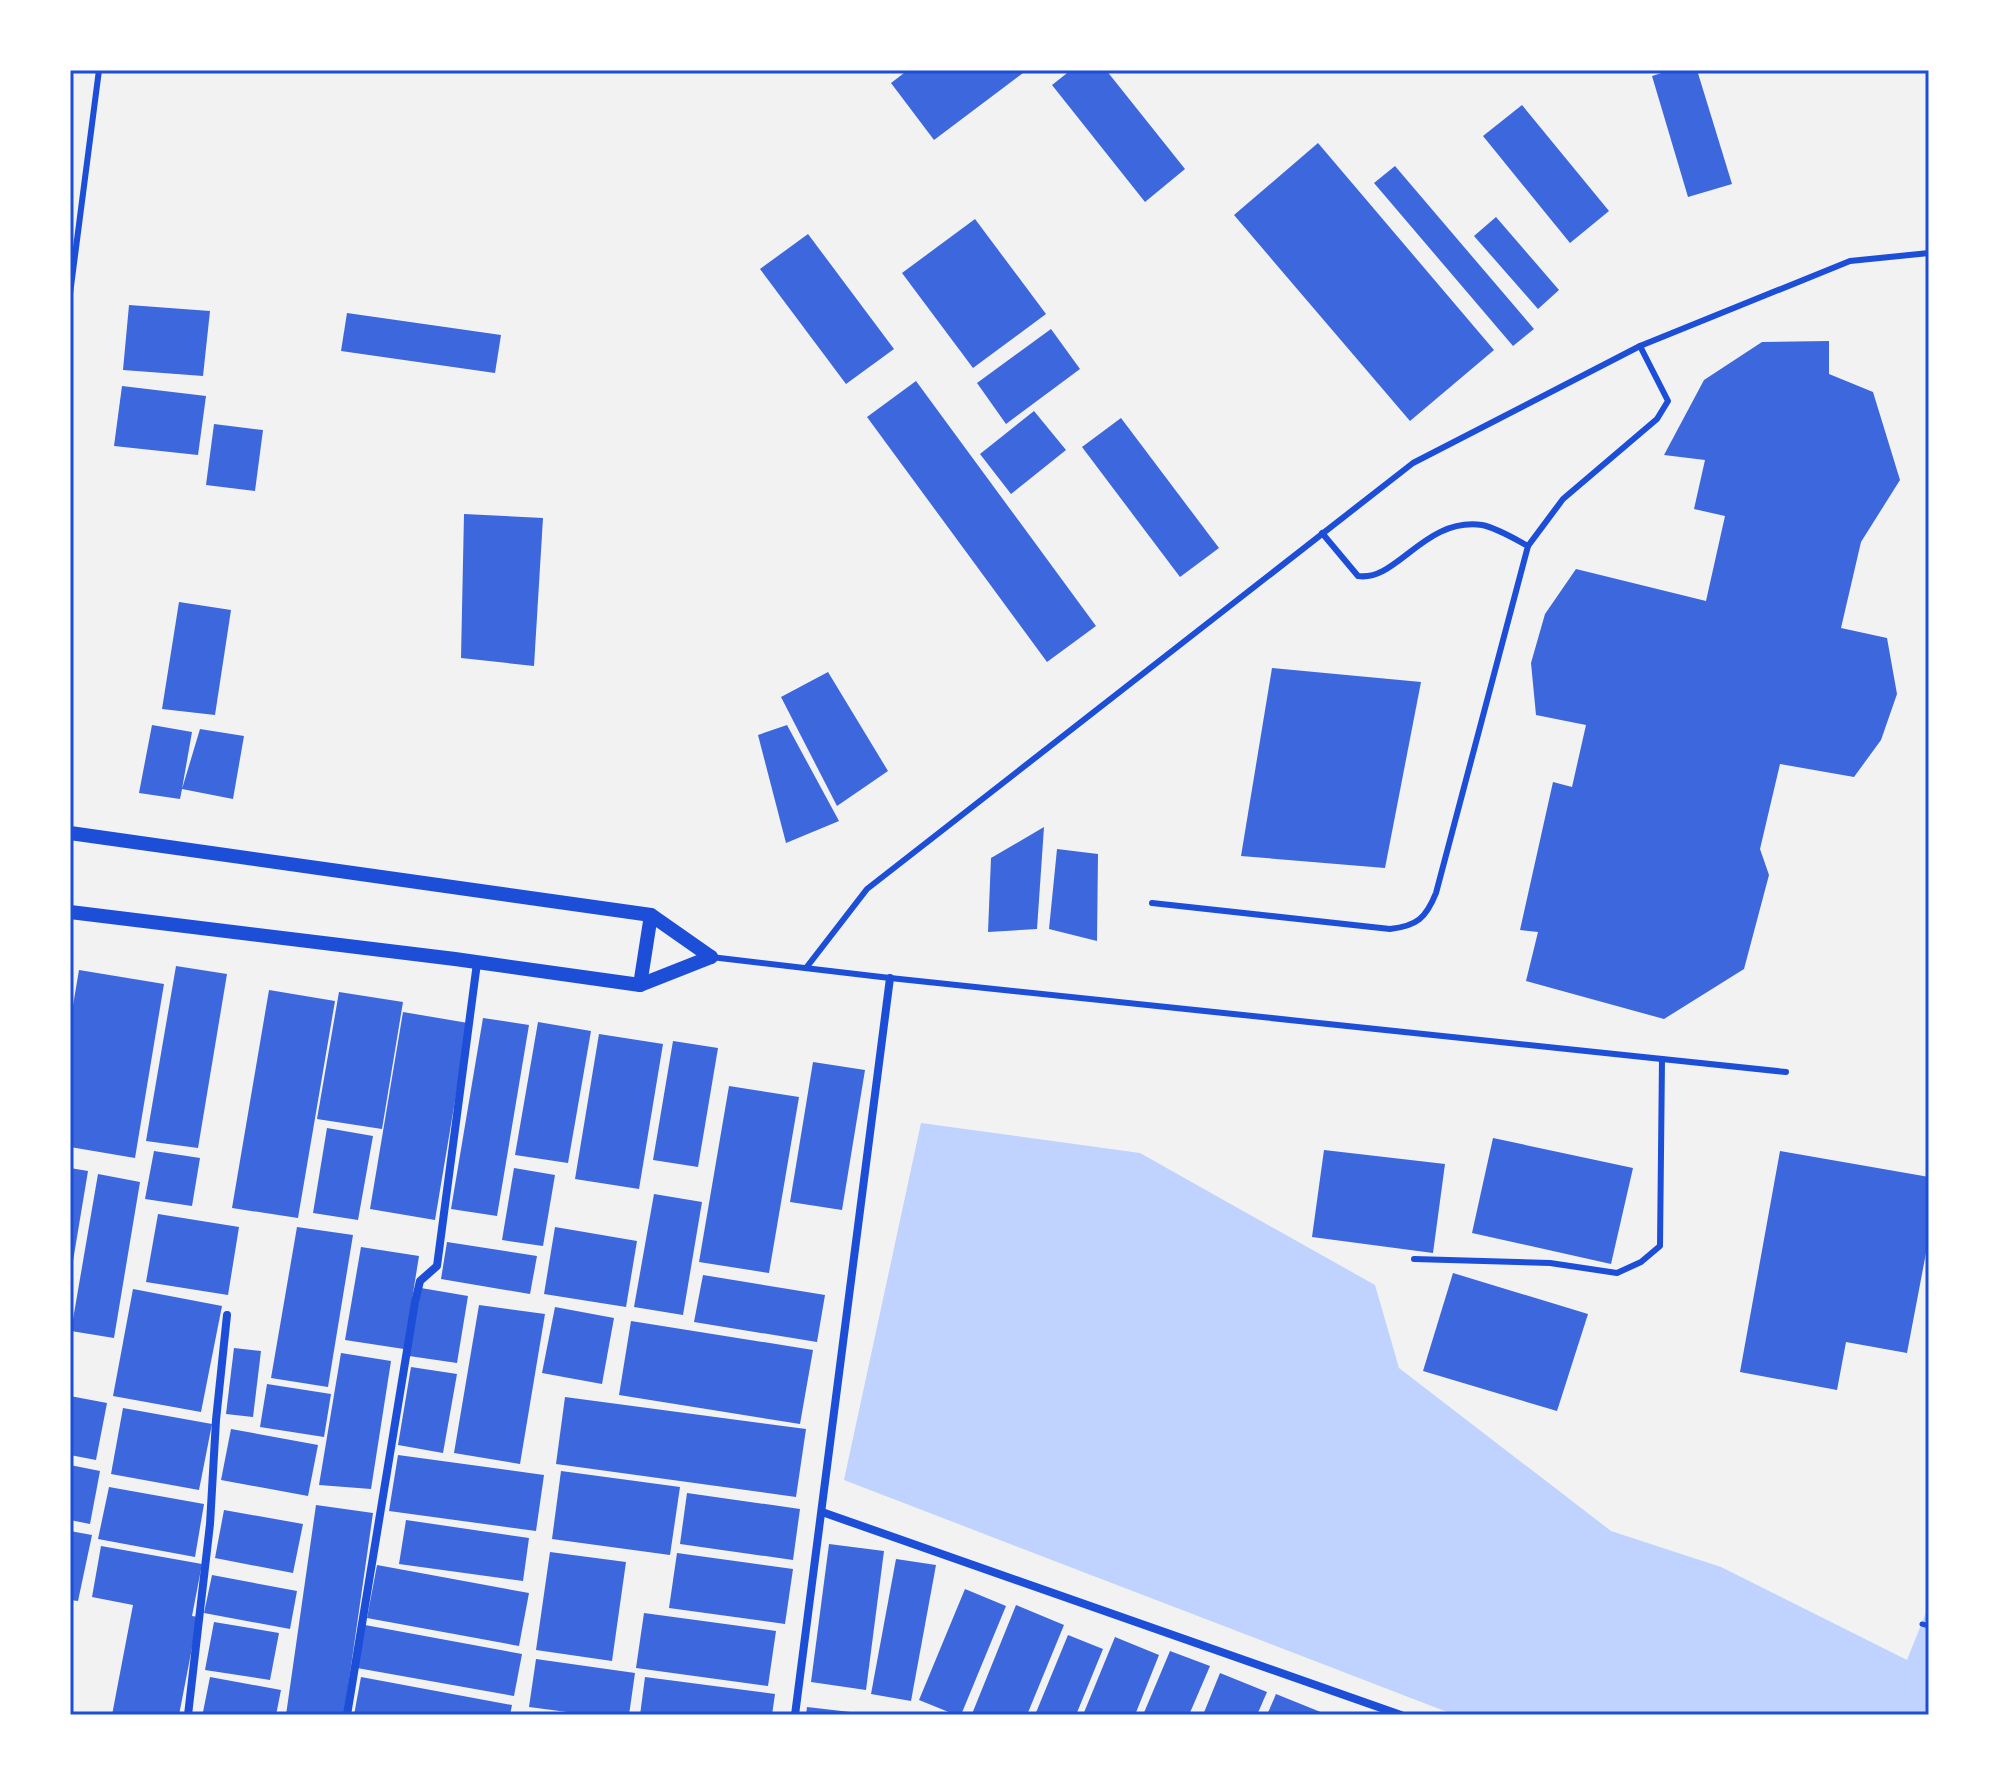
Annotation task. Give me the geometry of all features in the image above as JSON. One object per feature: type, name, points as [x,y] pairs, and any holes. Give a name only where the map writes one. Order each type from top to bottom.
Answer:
[{"type":"street","points":[[70,833],[651,915],[711,957]]},
{"type":"street","points":[[70,912],[640,985],[711,957]]},
{"type":"street","points":[[640,985],[651,915]]},
{"type":"street","points":[[347,1715],[415,1302],[420,1281],[437,1266],[477,963]]},
{"type":"street","points":[[795,1715],[890,978]]},
{"type":"street","points":[[188,1715],[210,1524],[216,1420],[227,1315]]},
{"type":"street","points":[[822,1512],[1401,1715]]},
{"type":"lane","points":[[70,294],[99,70]]},
{"type":"lane","points":[[806,968],[867,889],[1413,463],[1640,346],[1850,261],[1929,253]]},
{"type":"lane","points":[[1152,903],[1390,929],[1410,927],[1429,911],[1528,546],[1563,499],[1657,419],[1668,401],[1640,346]]},
{"type":"lane","points":[[1322,533],[1358,576],[1370,578],[1393,565],[1429,536],[1452,527],[1483,525],[1528,546]]},
{"type":"lane","points":[[711,957],[1786,1072]]},
{"type":"lane","points":[[1414,1259],[1550,1263],[1617,1273],[1641,1262],[1660,1246],[1662,1059]]},
{"type":"water","points":[[921,1123],[1140,1153],[1375,1285],[1399,1368],[1611,1531],[1721,1567],[1907,1660],[1929,1605],[1929,1715],[1455,1715],[844,1480]]},
{"type":"building","points":[[908,70],[1027,70],[934,140],[891,83]]},
{"type":"building","points":[[1071,70],[1106,70],[1185,169],[1145,202],[1052,85]]},
{"type":"building","points":[[1671,70],[1697,70],[1732,184],[1688,197],[1652,76]]},
{"type":"building","points":[[1522,105],[1609,211],[1570,243],[1483,136]]},
{"type":"building","points":[[1318,143],[1494,350],[1410,421],[1234,215]]},
{"type":"building","points":[[1395,166],[1534,329],[1513,346],[1374,183]]},
{"type":"building","points":[[1496,217],[1559,290],[1538,309],[1474,236]]},
{"type":"building","points":[[975,219],[1046,314],[973,368],[902,273]]},
{"type":"building","points":[[808,234],[894,349],[846,384],[760,269]]},
{"type":"building","points":[[129,305],[210,311],[203,376],[123,370]]},
{"type":"building","points":[[347,313],[501,335],[495,373],[341,351]]},
{"type":"building","points":[[1051,329],[1080,369],[1006,424],[977,383]]},
{"type":"building","points":[[1829,341],[1829,374],[1873,392],[1900,480],[1861,542],[1841,628],[1887,638],[1897,694],[1881,740],[1854,777],[1780,764],[1760,849],[1769,875],[1744,969],[1664,1019],[1526,981],[1538,932],[1520,930],[1553,782],[1572,787],[1586,725],[1536,715],[1531,663],[1545,614],[1576,569],[1706,601],[1725,516],[1694,509],[1705,460],[1664,455],[1704,380],[1762,342]]},
{"type":"building","points":[[916,381],[1096,626],[1047,662],[867,417]]},
{"type":"building","points":[[122,386],[206,396],[198,455],[114,446]]},
{"type":"building","points":[[1034,411],[1066,450],[1011,494],[980,454]]},
{"type":"building","points":[[1121,418],[1219,548],[1180,577],[1082,447]]},
{"type":"building","points":[[214,424],[263,430],[255,491],[206,485]]},
{"type":"building","points":[[464,514],[543,518],[534,666],[461,658]]},
{"type":"building","points":[[179,602],[231,610],[215,715],[162,709]]},
{"type":"building","points":[[1272,668],[1421,682],[1385,868],[1241,856]]},
{"type":"building","points":[[828,672],[888,771],[837,806],[781,697]]},
{"type":"building","points":[[152,725],[192,732],[180,799],[139,793]]},
{"type":"building","points":[[787,725],[839,821],[786,843],[758,735]]},
{"type":"building","points":[[200,729],[244,736],[233,799],[182,789]]},
{"type":"building","points":[[1044,827],[1037,929],[988,932],[991,858]]},
{"type":"building","points":[[1057,849],[1098,854],[1097,941],[1049,929]]},
{"type":"building","points":[[176,966],[227,974],[198,1148],[146,1141]]},
{"type":"building","points":[[79,970],[164,984],[135,1158],[70,1147],[70,1023]]},
{"type":"building","points":[[269,990],[335,1001],[298,1218],[232,1208]]},
{"type":"building","points":[[339,992],[403,1002],[382,1129],[317,1119]]},
{"type":"building","points":[[403,1012],[468,1023],[435,1220],[370,1209]]},
{"type":"building","points":[[483,1018],[529,1025],[497,1216],[451,1209]]},
{"type":"building","points":[[538,1022],[591,1031],[568,1163],[515,1155]]},
{"type":"building","points":[[599,1034],[663,1044],[639,1189],[575,1179]]},
{"type":"building","points":[[673,1041],[718,1048],[698,1167],[653,1160]]},
{"type":"building","points":[[813,1062],[865,1070],[842,1210],[790,1202]]},
{"type":"building","points":[[729,1086],[799,1097],[769,1273],[699,1262]]},
{"type":"building","points":[[327,1128],[373,1136],[358,1220],[313,1213]]},
{"type":"building","points":[[1493,1138],[1633,1168],[1611,1264],[1472,1233]]},
{"type":"building","points":[[1324,1150],[1445,1164],[1433,1253],[1312,1237]]},
{"type":"building","points":[[154,1151],[200,1158],[192,1206],[145,1199]]},
{"type":"building","points":[[1780,1151],[1929,1177],[1929,1237],[1907,1353],[1846,1342],[1837,1390],[1740,1372]]},
{"type":"building","points":[[70,1168],[88,1171],[72,1267],[70,1267]]},
{"type":"building","points":[[514,1168],[555,1175],[543,1246],[502,1240]]},
{"type":"building","points":[[98,1174],[140,1182],[114,1338],[71,1331]]},
{"type":"building","points":[[654,1194],[702,1202],[683,1315],[634,1307]]},
{"type":"building","points":[[158,1214],[239,1227],[228,1295],[146,1282]]},
{"type":"building","points":[[297,1227],[353,1235],[328,1387],[271,1378]]},
{"type":"building","points":[[555,1227],[637,1241],[626,1307],[544,1294]]},
{"type":"building","points":[[447,1242],[537,1256],[530,1294],[441,1279]]},
{"type":"building","points":[[361,1247],[419,1256],[404,1349],[345,1340]]},
{"type":"building","points":[[1453,1273],[1588,1314],[1557,1411],[1423,1371]]},
{"type":"building","points":[[703,1275],[825,1295],[817,1342],[694,1322]]},
{"type":"building","points":[[421,1288],[468,1296],[457,1363],[409,1356]]},
{"type":"building","points":[[133,1289],[222,1306],[201,1412],[113,1396]]},
{"type":"building","points":[[479,1305],[545,1314],[520,1464],[454,1453]]},
{"type":"building","points":[[555,1307],[614,1318],[602,1384],[542,1373]]},
{"type":"building","points":[[631,1321],[813,1350],[800,1424],[619,1395]]},
{"type":"building","points":[[234,1348],[261,1351],[253,1417],[226,1414]]},
{"type":"building","points":[[341,1353],[391,1361],[371,1489],[319,1485]]},
{"type":"building","points":[[411,1367],[457,1374],[443,1453],[398,1445]]},
{"type":"building","points":[[267,1384],[331,1394],[324,1437],[260,1427]]},
{"type":"building","points":[[70,1396],[107,1403],[96,1460],[70,1455]]},
{"type":"building","points":[[565,1397],[806,1429],[796,1497],[556,1464]]},
{"type":"building","points":[[123,1408],[212,1424],[199,1490],[111,1474]]},
{"type":"building","points":[[231,1429],[318,1445],[308,1496],[221,1480]]},
{"type":"building","points":[[398,1455],[544,1475],[536,1531],[389,1511]]},
{"type":"building","points":[[70,1465],[100,1471],[90,1524],[70,1520]]},
{"type":"building","points":[[561,1471],[680,1487],[670,1555],[552,1539]]},
{"type":"building","points":[[109,1487],[204,1504],[195,1557],[98,1539]]},
{"type":"building","points":[[687,1493],[800,1509],[793,1560],[680,1544]]},
{"type":"building","points":[[316,1505],[373,1513],[344,1715],[286,1715]]},
{"type":"building","points":[[224,1510],[303,1524],[293,1573],[215,1558]]},
{"type":"building","points":[[406,1520],[529,1538],[523,1581],[399,1564]]},
{"type":"building","points":[[70,1531],[92,1535],[78,1601],[70,1600]]},
{"type":"building","points":[[829,1544],[884,1551],[866,1690],[811,1682]]},
{"type":"building","points":[[101,1546],[202,1564],[192,1616],[198,1617],[179,1715],[112,1715],[133,1605],[92,1597]]},
{"type":"building","points":[[550,1552],[626,1562],[612,1661],[536,1650]]},
{"type":"building","points":[[677,1553],[793,1569],[785,1624],[669,1608]]},
{"type":"building","points":[[896,1559],[936,1565],[911,1701],[871,1694]]},
{"type":"building","points":[[377,1565],[529,1593],[519,1646],[367,1618]]},
{"type":"building","points":[[212,1575],[297,1591],[290,1629],[204,1613]]},
{"type":"building","points":[[965,1589],[1006,1606],[961,1715],[956,1715],[919,1700]]},
{"type":"building","points":[[1016,1605],[1064,1625],[1027,1715],[972,1714]]},
{"type":"building","points":[[644,1613],[776,1631],[768,1686],[636,1668]]},
{"type":"building","points":[[214,1622],[279,1633],[270,1680],[205,1670]]},
{"type":"building","points":[[365,1625],[522,1654],[514,1696],[357,1668]]},
{"type":"building","points":[[1068,1635],[1103,1649],[1076,1715],[1035,1715]]},
{"type":"building","points":[[1115,1637],[1159,1655],[1135,1715],[1083,1715]]},
{"type":"building","points":[[1170,1651],[1210,1666],[1189,1715],[1143,1715]]},
{"type":"building","points":[[536,1659],[635,1673],[629,1715],[590,1715],[529,1707]]},
{"type":"building","points":[[1220,1673],[1267,1692],[1257,1715],[1203,1715]]},
{"type":"building","points":[[210,1677],[281,1690],[276,1715],[203,1712]]},
{"type":"building","points":[[361,1677],[512,1705],[510,1715],[354,1715]]},
{"type":"building","points":[[645,1677],[775,1694],[772,1715],[640,1715]]},
{"type":"building","points":[[1276,1694],[1328,1715],[1267,1715]]},
{"type":"building","points":[[807,1707],[859,1713],[859,1715],[806,1715]]}]
